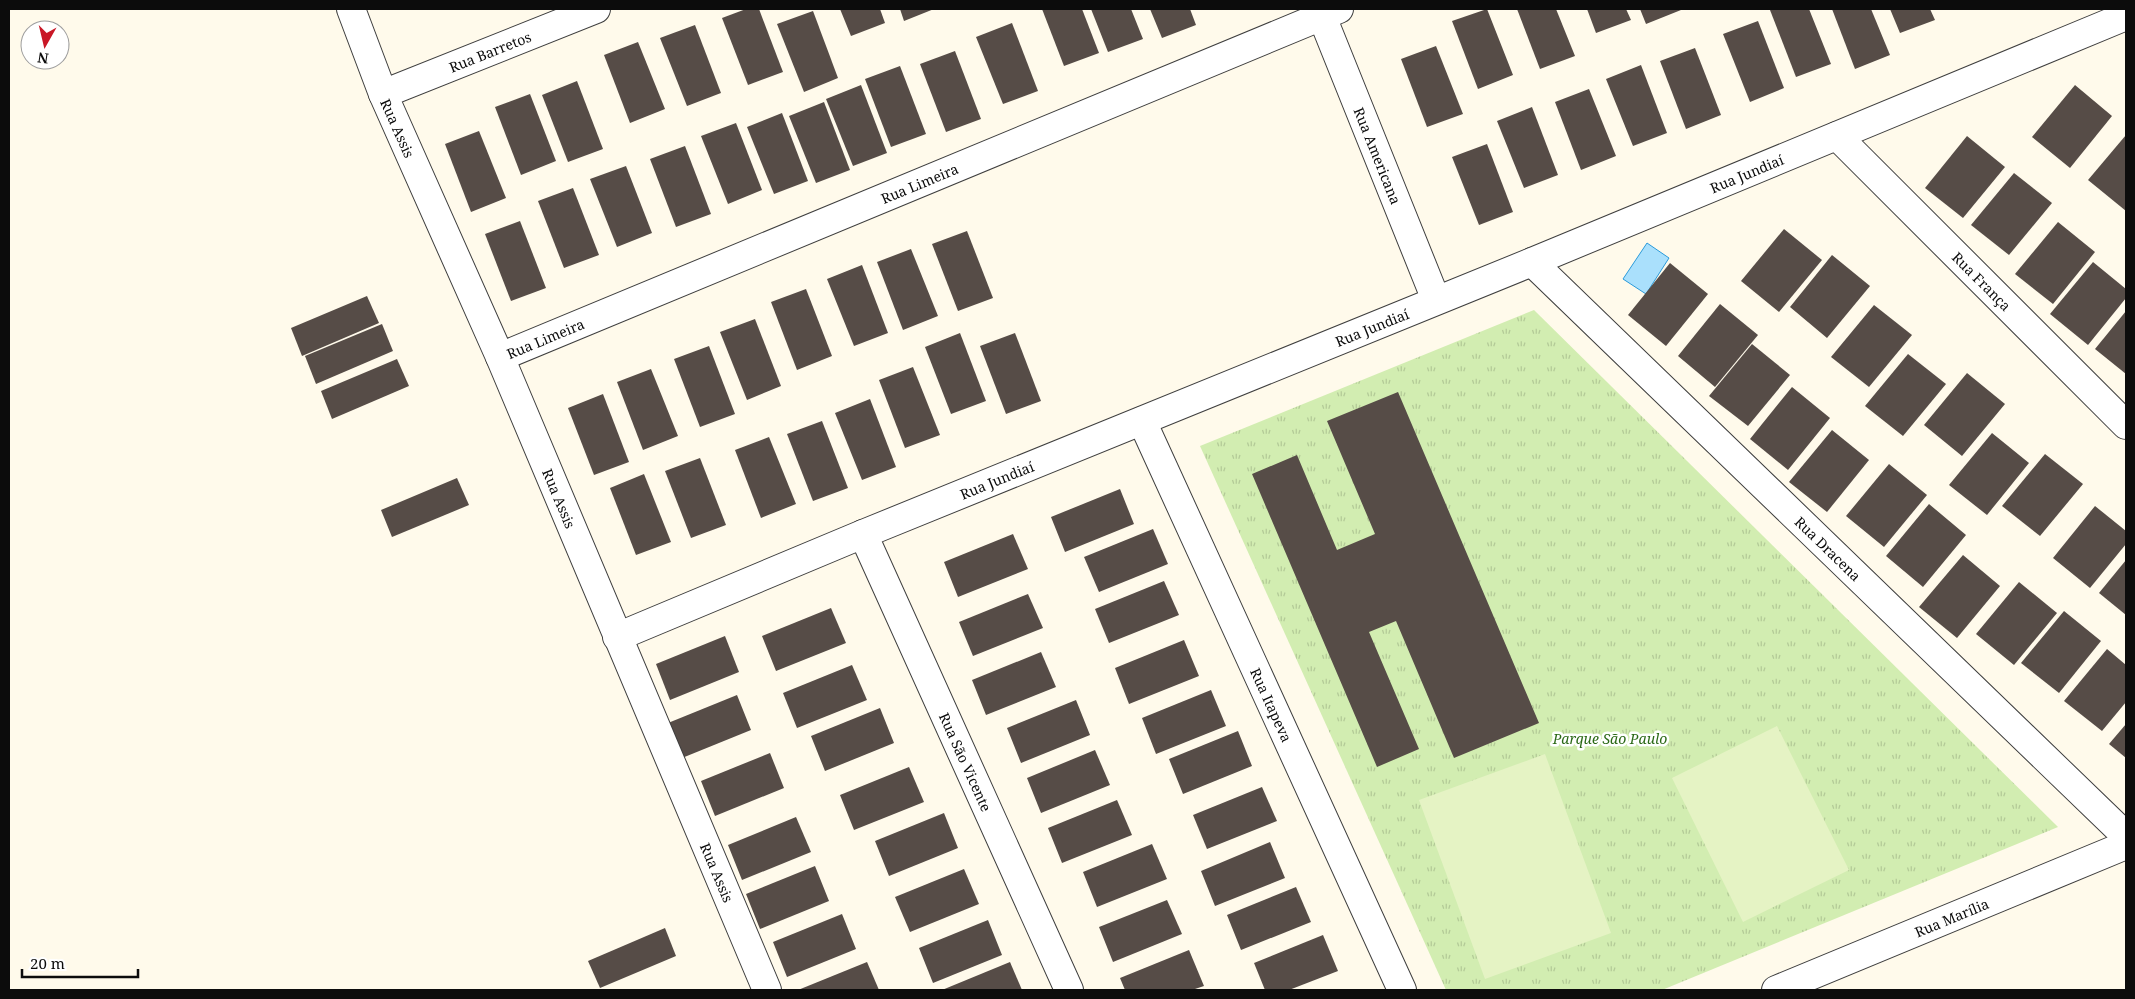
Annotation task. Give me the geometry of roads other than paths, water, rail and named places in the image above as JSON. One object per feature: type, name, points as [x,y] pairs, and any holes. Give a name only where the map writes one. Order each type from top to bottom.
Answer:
[{"type":"street","name":"Rua Assis","points":[[351,9],[383,94],[500,357],[767,990]]},
{"type":"street","name":"Rua Barretos","points":[[383,94],[596,9]]},
{"type":"street","name":"Rua Americana","points":[[1326,11],[1436,300]]},
{"type":"street","name":"Rua Limeira","points":[[500,357],[1326,11]]},
{"type":"street","name":"Rua Jundiaí","points":[[617,637],[863,534],[1532,262],[2126,16]]},
{"type":"street","name":"Rua França","points":[[1837,136],[2126,425]]},
{"type":"street","name":"Rua Dracena","points":[[1532,262],[2126,836]]},
{"type":"street","name":"Rua Itapeva","points":[[1142,421],[1402,990]]},
{"type":"street","name":"Rua São Vicente","points":[[863,534],[1069,990]]},
{"type":"street","name":"Rua Marília","points":[[1776,990],[2126,844]]},
{"type":"water","points":[[1647,243],[1669,258],[1646,294],[1623,279]]},
{"type":"park label","name":"Parque São Paulo","points":[[1610,738]]}]
